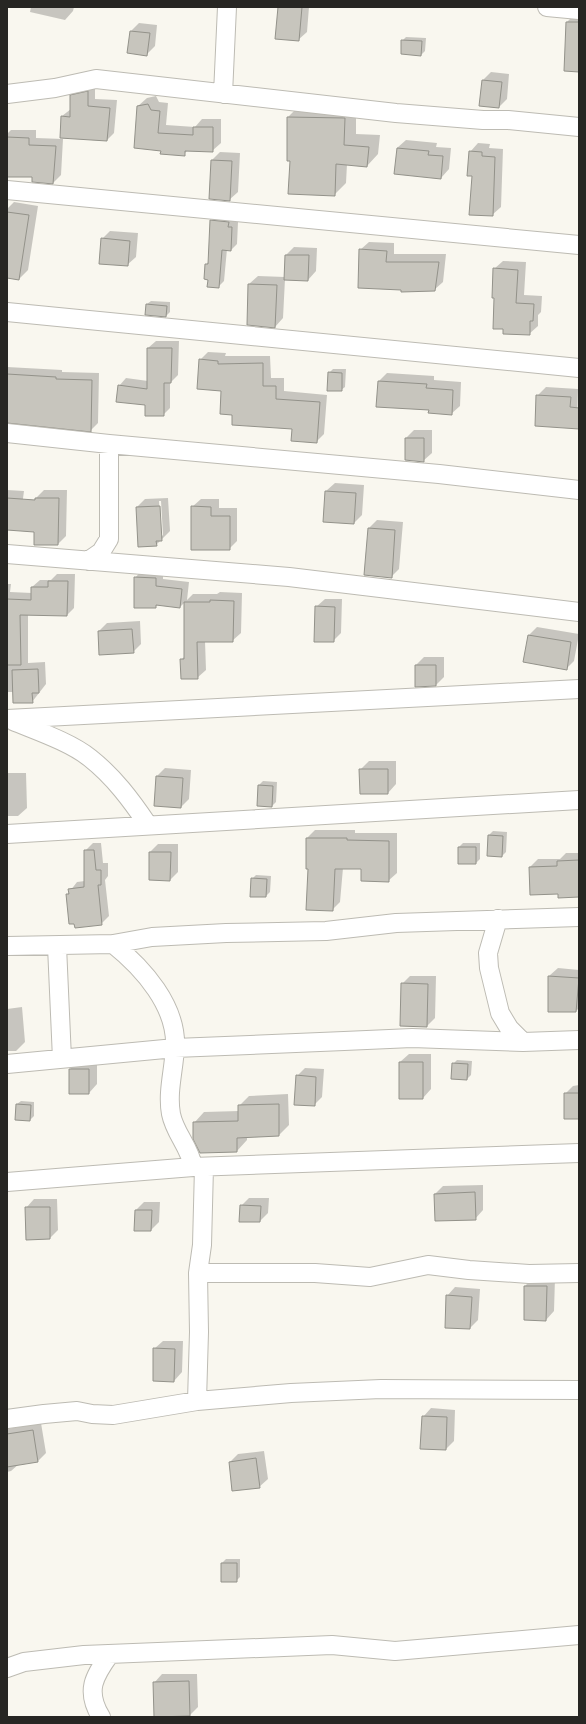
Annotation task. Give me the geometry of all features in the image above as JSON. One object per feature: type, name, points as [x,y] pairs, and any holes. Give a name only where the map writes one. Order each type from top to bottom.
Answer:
[{"type":"street","points":[[223,94],[227,7]]},
{"type":"street","points":[[547,7],[579,10]]},
{"type":"street","points":[[7,94],[55,88],[96,79],[396,113],[483,120],[508,120],[579,127]]},
{"type":"street","points":[[7,190],[579,245]]},
{"type":"street","points":[[7,312],[579,368]]},
{"type":"street","points":[[7,432],[109,444],[392,469],[579,490]]},
{"type":"street","points":[[88,561],[101,552],[109,539],[109,444]]},
{"type":"street","points":[[7,554],[289,578],[579,612]]},
{"type":"street","points":[[8,719],[579,689]]},
{"type":"street","points":[[8,719],[60,742],[89,757],[113,778],[148,825]]},
{"type":"street","points":[[7,834],[579,800]]},
{"type":"street","points":[[7,946],[113,944],[152,937],[226,933],[326,931],[396,923],[579,917]]},
{"type":"street","points":[[498,919],[488,953],[489,968],[500,1013],[509,1028],[523,1042]]},
{"type":"street","points":[[113,944],[146,974],[158,991],[175,1036],[170,1093],[171,1114],[175,1127],[198,1167],[202,1245],[198,1273],[200,1332],[197,1401]]},
{"type":"street","points":[[57,946],[62,1059]]},
{"type":"street","points":[[7,1064],[175,1048],[412,1038],[523,1042],[579,1040]]},
{"type":"street","points":[[7,1182],[198,1167],[579,1153]]},
{"type":"street","points":[[198,1273],[314,1273],[380,1277],[428,1265],[469,1270],[529,1274],[579,1273]]},
{"type":"street","points":[[7,1419],[77,1411],[92,1414],[113,1414],[197,1401],[291,1393],[381,1389],[579,1390]]},
{"type":"street","points":[[7,1668],[24,1662],[110,1654],[332,1645],[395,1651],[579,1635]]},
{"type":"street","points":[[101,1717],[94,1702],[94,1679],[110,1654]]},
{"type":"building","points":[[278,7],[302,7],[299,41],[275,39]]},
{"type":"building","points":[[566,22],[579,22],[579,72],[564,71]]},
{"type":"building","points":[[130,31],[150,33],[147,56],[127,53]]},
{"type":"building","points":[[401,40],[422,41],[421,56],[401,54]]},
{"type":"building","points":[[482,80],[502,82],[499,108],[479,106]]},
{"type":"building","points":[[88,91],[88,106],[110,108],[107,141],[60,138],[61,116],[70,117],[70,95]]},
{"type":"building","points":[[148,104],[151,110],[160,111],[158,133],[193,135],[193,127],[213,127],[213,152],[185,151],[185,156],[160,154],[161,151],[134,148],[137,106]]},
{"type":"building","points":[[287,117],[345,118],[344,145],[369,147],[367,167],[336,164],[335,196],[288,194],[290,161],[287,161]]},
{"type":"building","points":[[7,137],[29,138],[29,145],[56,146],[53,184],[32,182],[32,177],[7,177]]},
{"type":"building","points":[[397,148],[429,151],[428,155],[443,156],[441,179],[394,174]]},
{"type":"building","points":[[469,151],[482,152],[482,156],[495,157],[493,216],[469,215],[472,176],[467,176]]},
{"type":"building","points":[[211,160],[232,161],[230,201],[209,199]]},
{"type":"building","points":[[7,212],[29,215],[19,280],[7,278]]},
{"type":"building","points":[[210,220],[229,222],[228,227],[232,227],[231,251],[222,250],[219,288],[207,287],[208,280],[204,279],[205,264],[208,264]]},
{"type":"building","points":[[101,238],[130,241],[128,266],[99,264]]},
{"type":"building","points":[[359,249],[387,251],[386,262],[439,262],[435,291],[401,292],[401,290],[358,288]]},
{"type":"building","points":[[285,255],[309,255],[308,281],[284,280]]},
{"type":"building","points":[[493,268],[518,270],[516,303],[534,304],[533,321],[530,321],[530,335],[503,334],[503,329],[493,329]]},
{"type":"building","points":[[248,284],[277,285],[275,328],[247,325]]},
{"type":"building","points":[[146,304],[167,306],[166,317],[145,315]]},
{"type":"building","points":[[147,348],[172,348],[171,383],[164,383],[164,416],[145,416],[145,405],[116,402],[118,385],[147,389]]},
{"type":"building","points":[[199,359],[218,361],[218,364],[263,363],[263,386],[276,386],[276,399],[320,402],[317,443],[291,441],[292,429],[232,425],[232,415],[220,414],[221,391],[197,389]]},
{"type":"building","points":[[328,372],[342,373],[342,391],[327,391]]},
{"type":"building","points":[[7,374],[56,377],[56,379],[92,380],[91,432],[7,423]]},
{"type":"building","points":[[378,381],[427,384],[426,388],[453,390],[452,415],[428,413],[429,410],[376,407]]},
{"type":"building","points":[[536,395],[571,397],[570,407],[579,408],[579,429],[535,426]]},
{"type":"building","points":[[405,438],[424,438],[424,462],[405,460]]},
{"type":"building","points":[[325,491],[356,493],[354,524],[323,522]]},
{"type":"building","points":[[7,498],[35,500],[35,498],[59,498],[58,545],[34,545],[34,532],[7,530]]},
{"type":"building","points":[[160,506],[162,541],[156,541],[157,546],[138,547],[136,507]]},
{"type":"building","points":[[191,506],[211,507],[211,516],[230,516],[230,550],[191,550]]},
{"type":"building","points":[[368,528],[395,530],[392,578],[364,575]]},
{"type":"building","points":[[134,577],[156,578],[156,586],[182,589],[180,608],[156,605],[156,608],[134,608]]},
{"type":"building","points":[[48,581],[68,581],[67,616],[20,615],[21,665],[7,665],[7,599],[31,600],[31,587],[48,587]]},
{"type":"building","points":[[210,600],[234,601],[233,642],[197,642],[198,679],[181,679],[180,659],[184,659],[184,602],[210,602]]},
{"type":"building","points":[[315,606],[335,607],[334,642],[314,642]]},
{"type":"building","points":[[132,629],[134,653],[99,655],[98,631]]},
{"type":"building","points":[[528,635],[571,642],[567,670],[523,662]]},
{"type":"building","points":[[415,665],[436,665],[436,686],[415,687]]},
{"type":"building","points":[[38,669],[39,693],[32,693],[33,703],[13,703],[12,670]]},
{"type":"building","points":[[359,769],[388,769],[388,794],[360,794]]},
{"type":"building","points":[[156,776],[183,778],[181,808],[154,806]]},
{"type":"building","points":[[258,785],[273,786],[272,807],[257,806]]},
{"type":"building","points":[[488,835],[503,836],[502,857],[487,856]]},
{"type":"building","points":[[306,838],[347,838],[347,840],[389,841],[389,882],[361,881],[361,869],[335,869],[333,911],[306,910],[308,869],[306,869]]},
{"type":"building","points":[[458,847],[476,847],[476,864],[458,864]]},
{"type":"building","points":[[84,850],[94,850],[96,870],[101,870],[101,885],[98,885],[102,925],[75,928],[74,924],[69,924],[66,894],[69,894],[68,889],[84,887]]},
{"type":"building","points":[[149,852],[171,852],[170,881],[149,880]]},
{"type":"building","points":[[579,860],[579,897],[558,898],[558,894],[530,895],[529,867],[557,866],[557,861]]},
{"type":"building","points":[[251,878],[267,879],[266,897],[250,897]]},
{"type":"building","points":[[548,976],[579,978],[576,1012],[548,1012]]},
{"type":"building","points":[[401,983],[428,984],[427,1027],[400,1026]]},
{"type":"building","points":[[399,1062],[423,1062],[423,1099],[399,1099]]},
{"type":"building","points":[[452,1063],[468,1064],[467,1080],[451,1079]]},
{"type":"building","points":[[69,1069],[89,1069],[89,1094],[69,1094]]},
{"type":"building","points":[[296,1075],[316,1077],[315,1106],[294,1105]]},
{"type":"building","points":[[564,1093],[579,1093],[579,1119],[564,1119]]},
{"type":"building","points":[[16,1104],[31,1105],[30,1121],[15,1120]]},
{"type":"building","points":[[279,1104],[279,1136],[237,1138],[237,1152],[200,1153],[193,1139],[193,1122],[238,1121],[238,1105]]},
{"type":"building","points":[[475,1192],[476,1220],[435,1221],[434,1194]]},
{"type":"building","points":[[240,1205],[261,1206],[260,1222],[239,1222]]},
{"type":"building","points":[[25,1207],[50,1207],[50,1239],[26,1240]]},
{"type":"building","points":[[135,1210],[152,1210],[151,1231],[134,1231]]},
{"type":"building","points":[[524,1286],[547,1286],[546,1321],[524,1320]]},
{"type":"building","points":[[446,1295],[472,1297],[470,1329],[445,1328]]},
{"type":"building","points":[[153,1348],[175,1349],[174,1382],[153,1381]]},
{"type":"building","points":[[422,1416],[447,1417],[446,1450],[420,1449]]},
{"type":"building","points":[[33,1430],[38,1462],[7,1467],[7,1434]]},
{"type":"building","points":[[256,1458],[260,1488],[232,1491],[229,1462]]},
{"type":"building","points":[[221,1563],[237,1563],[237,1582],[221,1582]]},
{"type":"building","points":[[189,1681],[190,1716],[154,1717],[153,1682]]}]
